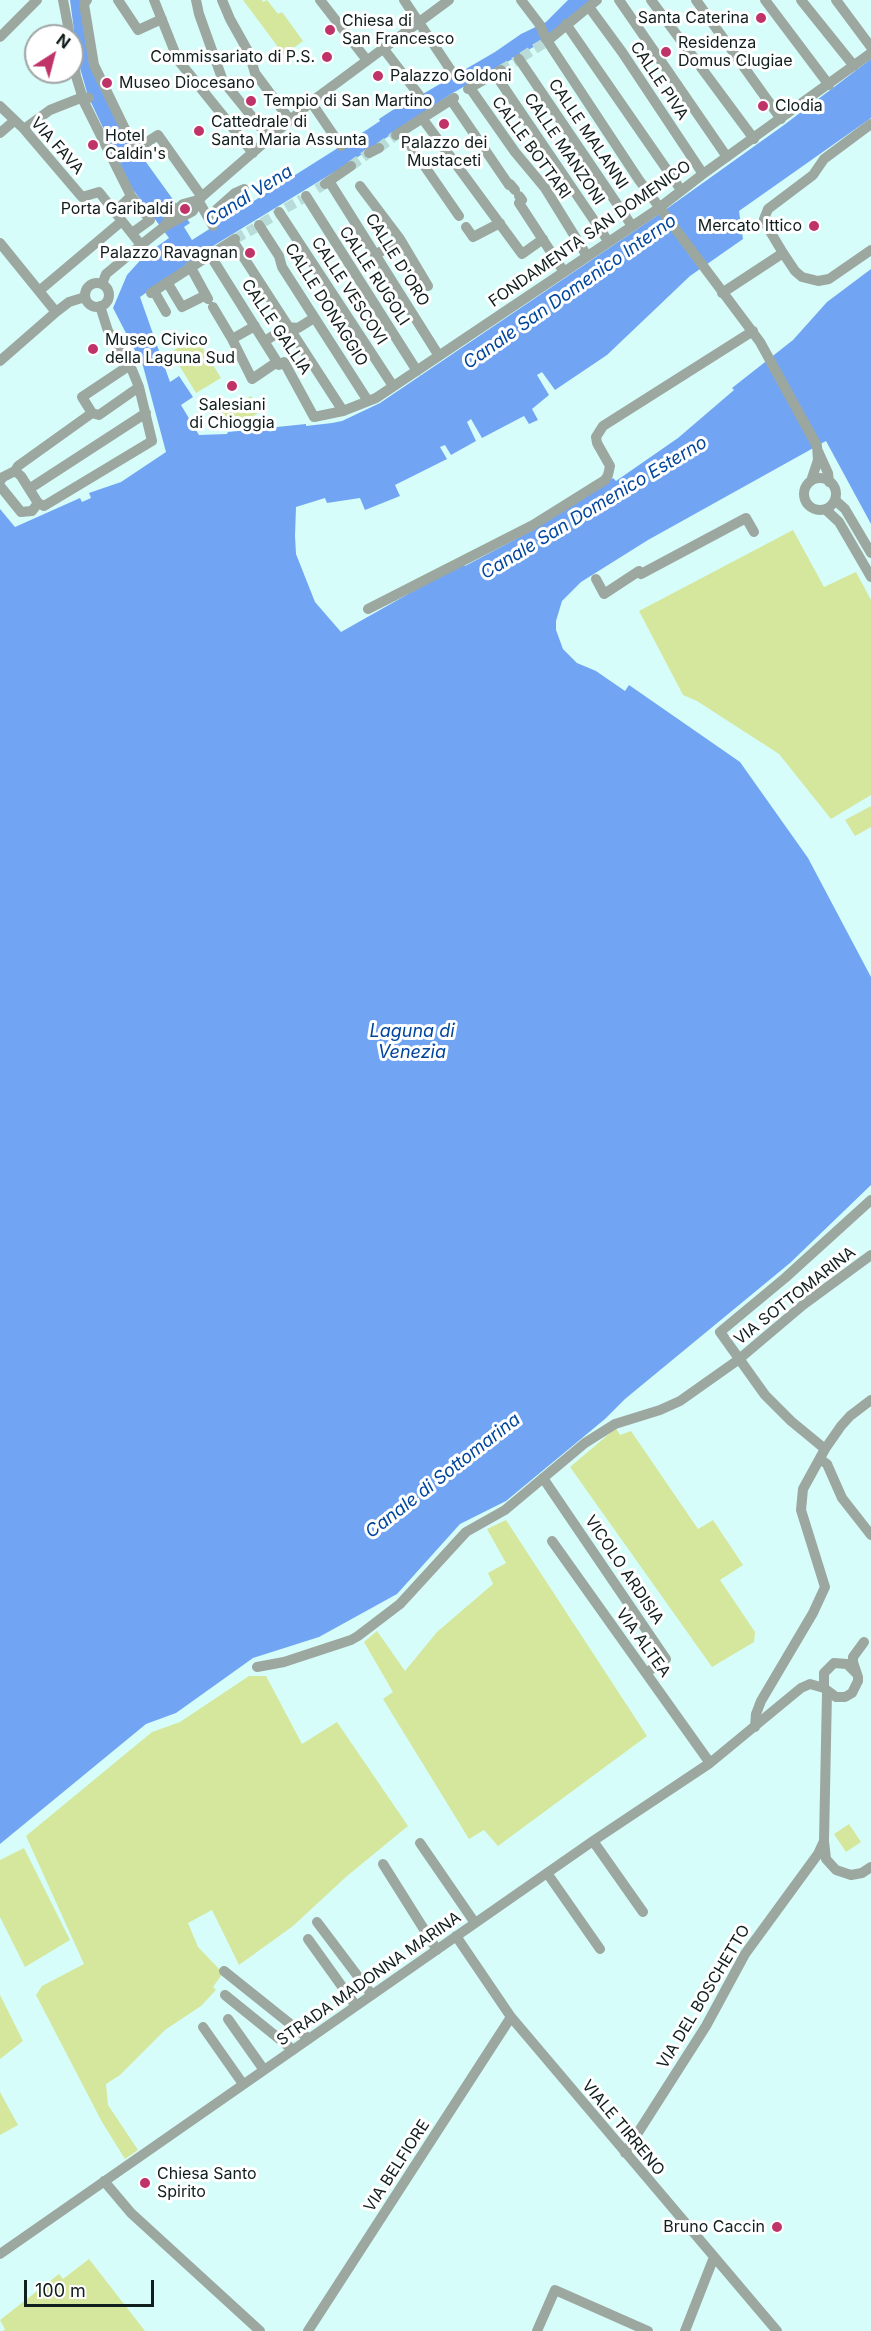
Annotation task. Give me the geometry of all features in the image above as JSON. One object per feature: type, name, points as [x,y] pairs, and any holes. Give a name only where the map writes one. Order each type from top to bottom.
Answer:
[{"type":"street","points":[[0,37],[37,0]]},
{"type":"street","points":[[63,0],[68,24]]},
{"type":"street","points":[[87,0],[84,4],[94,65],[125,129],[138,148],[158,135],[212,216],[234,193],[244,189]]},
{"type":"street","points":[[118,0],[138,30],[162,19]]},
{"type":"street","points":[[154,0],[178,60],[253,153]]},
{"type":"street","points":[[196,0],[223,81],[270,139]]},
{"type":"street","points":[[222,0],[249,53],[255,73],[290,120]]},
{"type":"street","points":[[320,0],[366,59]]},
{"type":"street","points":[[404,0],[452,72]]},
{"type":"street","points":[[102,284],[106,274],[164,227],[190,213],[200,199],[311,102],[366,59],[449,0]]},
{"type":"street","points":[[521,0],[540,25],[639,180],[722,293],[753,331],[770,359],[817,448],[828,473],[829,482],[835,490],[835,500],[825,509],[814,509],[805,500],[806,488],[816,468],[817,448]]},
{"type":"street","points":[[619,0],[727,157]]},
{"type":"street","points":[[651,0],[754,139]]},
{"type":"street","points":[[696,0],[781,119]]},
{"type":"street","points":[[765,0],[829,85]]},
{"type":"street","points":[[801,0],[854,66]]},
{"type":"street","points":[[836,0],[871,47]]},
{"type":"street","points":[[548,39],[593,4]]},
{"type":"street","name":"CALLE PIVA","points":[[593,4],[703,174]]},
{"type":"street","points":[[567,24],[681,190]]},
{"type":"street","points":[[383,48],[419,95]]},
{"type":"street","name":"FONDAMENTA SAN DOMENICO","points":[[314,417],[343,411],[368,401],[417,371],[608,241],[661,209],[681,190],[871,53]]},
{"type":"street","name":"CALLE MALANNI","points":[[519,59],[632,226]]},
{"type":"street","name":"CALLE MANZONI","points":[[469,88],[498,72],[608,241]]},
{"type":"street","points":[[80,84],[131,196],[150,220],[132,233]]},
{"type":"street","name":"CALLE BOTTARI","points":[[469,88],[514,152],[545,188],[587,256]]},
{"type":"street","points":[[24,129],[50,110],[86,98]]},
{"type":"street","points":[[459,216],[398,134],[452,99],[509,185],[522,200],[519,203],[564,272]]},
{"type":"street","points":[[311,102],[341,146]]},
{"type":"street","name":"VIA FAVA","points":[[0,106],[24,129],[82,197],[99,192],[141,245]]},
{"type":"street","points":[[422,118],[522,254],[543,238]]},
{"type":"street","points":[[0,133],[14,121]]},
{"type":"street","points":[[871,124],[825,159],[813,174],[768,209],[764,219],[795,271],[818,281],[829,279],[871,250]]},
{"type":"street","points":[[324,185],[350,168],[359,184],[400,239],[428,286]]},
{"type":"street","name":"CALLE RUGOLI","points":[[324,185],[304,197],[417,371]]},
{"type":"street","name":"CALLE D'ORO","points":[[324,185],[377,254],[439,356]]},
{"type":"street","points":[[39,291],[118,217],[131,196]]},
{"type":"street","points":[[164,227],[171,215],[183,204],[200,199]]},
{"type":"street","name":"CALLE VESCOVI","points":[[281,211],[393,386]]},
{"type":"street","points":[[466,227],[474,237],[500,223]]},
{"type":"street","name":"CALLE DONAGGIO","points":[[258,226],[368,401]]},
{"type":"street","points":[[377,254],[400,239]]},
{"type":"street","points":[[166,312],[153,292],[187,268],[234,240],[287,327],[343,411]]},
{"type":"street","points":[[0,243],[56,312]]},
{"type":"street","points":[[722,293],[783,253]]},
{"type":"street","name":"CALLE GALLIA","points":[[210,255],[277,362],[279,364],[284,362],[314,417]]},
{"type":"street","points":[[187,268],[232,339],[252,379],[277,362]]},
{"type":"street","points":[[167,282],[182,307],[209,300]]},
{"type":"street","points":[[102,284],[108,294],[107,302],[100,306],[91,305],[85,297],[86,290],[91,285],[102,284]]},
{"type":"street","points":[[0,361],[69,302],[85,297]]},
{"type":"street","points":[[15,471],[38,503],[44,506],[152,441],[139,387],[130,365],[108,331],[100,306]]},
{"type":"street","points":[[265,341],[287,327],[298,328],[314,318]]},
{"type":"street","points":[[232,339],[255,326]]},
{"type":"street","points":[[368,609],[533,525],[605,480],[610,466],[596,437],[603,426],[753,331]]},
{"type":"street","points":[[130,365],[82,397],[92,413],[99,415],[139,387]]},
{"type":"street","points":[[0,481],[6,474],[15,471],[18,466],[92,413]]},
{"type":"street","points":[[29,489],[146,413]]},
{"type":"street","points":[[811,481],[819,478],[829,482]]},
{"type":"street","points":[[0,486],[21,512],[32,511],[38,503]]},
{"type":"street","points":[[835,500],[845,509],[871,553]]},
{"type":"street","points":[[825,509],[839,522],[871,577]]},
{"type":"street","points":[[596,579],[604,594],[639,572],[641,574],[746,518],[754,532]]},
{"type":"street","points":[[871,1200],[785,1278],[720,1332],[765,1395],[823,1454],[842,1498],[871,1535]]},
{"type":"street","name":"VIA SOTTOMARINA","points":[[257,1667],[284,1662],[351,1640],[400,1604],[466,1532],[505,1510],[585,1443],[615,1424],[660,1410],[680,1401],[738,1360],[803,1305],[871,1256]]},
{"type":"street","points":[[755,1727],[756,1713],[761,1701],[824,1592],[823,1577],[803,1516],[801,1501],[803,1489],[823,1454],[850,1416],[871,1400]]},
{"type":"street","name":"VICOLO ARDISIA","points":[[543,1478],[666,1659],[646,1673]]},
{"type":"street","points":[[861,1522],[871,1514]]},
{"type":"street","name":"VIA ALTEA","points":[[552,1541],[710,1763]]},
{"type":"street","points":[[845,1697],[836,1697],[826,1690],[824,1673],[830,1665],[868,1640]]},
{"type":"street","points":[[826,1720],[845,1697],[855,1690],[858,1681],[853,1657],[868,1640]]},
{"type":"street","points":[[830,1665],[843,1662],[856,1672]]},
{"type":"street","name":"STRADA MADONNA MARINA","points":[[0,2254],[593,1841],[710,1763],[801,1688],[810,1684],[826,1690]]},
{"type":"street","name":"VIA DEL BOSCHETTO","points":[[625,2153],[706,2026],[745,1954],[815,1859],[824,1841],[826,1690]]},
{"type":"street","points":[[593,1841],[643,1912]]},
{"type":"street","points":[[824,1841],[826,1858],[836,1870],[850,1875],[862,1873],[871,1867]]},
{"type":"street","points":[[420,1843],[475,1923]]},
{"type":"street","points":[[383,1864],[437,1950]]},
{"type":"street","points":[[547,1873],[600,1948]]},
{"type":"street","points":[[317,1922],[372,1995]]},
{"type":"street","name":"VIALE TIRRENO","points":[[456,1936],[511,2017],[777,2331]]},
{"type":"street","points":[[308,1939],[356,2006]]},
{"type":"street","points":[[224,1971],[309,2039]]},
{"type":"street","points":[[225,1995],[293,2050]]},
{"type":"street","name":"VIA BELFIORE","points":[[308,2331],[511,2017]]},
{"type":"street","points":[[228,2019],[264,2070]]},
{"type":"street","points":[[203,2028],[243,2084]]},
{"type":"street","points":[[104,2181],[131,2213],[257,2330]]},
{"type":"street","points":[[685,2331],[714,2257]]},
{"type":"street","points":[[539,2330],[555,2290],[648,2331]]},
{"type":"green space","points":[[243,0],[262,0],[263,2],[267,0],[278,14],[282,12],[303,41],[284,55]]},
{"type":"green space","points":[[196,337],[221,378],[196,393],[171,352]]},
{"type":"green space","points":[[251,396],[260,412],[231,429],[221,413]]},
{"type":"green space","points":[[793,530],[824,587],[856,572],[871,600],[871,795],[831,819],[779,754],[697,701],[683,695],[639,611]]},
{"type":"green space","points":[[871,806],[871,827],[855,836],[845,820]]},
{"type":"green space","points":[[616,1428],[620,1435],[631,1431],[698,1529],[713,1520],[743,1565],[720,1580],[755,1632],[754,1642],[712,1667],[570,1467]]},
{"type":"green space","points":[[506,1520],[647,1736],[498,1846],[484,1830],[469,1839],[383,1699],[393,1692],[364,1642],[377,1631],[405,1671],[437,1632],[493,1584],[488,1573],[506,1563],[487,1529]]},
{"type":"green space","points":[[249,1676],[266,1676],[302,1744],[337,1722],[408,1826],[347,1876],[293,1926],[239,1965],[212,1910],[188,1923],[198,1947],[223,1973],[213,1987],[216,1990],[201,2006],[165,2030],[120,2075],[106,2084],[108,2105],[138,2150],[125,2159],[102,2122],[36,1995],[42,1986],[84,1964],[26,1836],[152,1732],[180,1722]]},
{"type":"green space","points":[[849,1824],[861,1842],[846,1852],[834,1834]]},
{"type":"green space","points":[[24,1848],[70,1940],[25,1967],[0,1917],[0,1860]]},
{"type":"green space","points":[[0,1995],[23,2041],[0,2059]]},
{"type":"green space","points":[[0,2092],[18,2125],[0,2135]]},
{"type":"green space","points":[[89,2259],[145,2331],[3,2331],[5,2329],[0,2320],[59,2274],[63,2279]]},
{"type":"water","name":"Laguna di Venezia","points":[[70,0],[81,0],[89,63],[125,133],[190,223],[184,227],[192,240],[368,129],[414,96],[421,95],[495,52],[521,34],[546,22],[568,0],[591,0],[551,37],[451,94],[349,163],[213,246],[140,297],[170,382],[179,376],[193,397],[181,405],[199,435],[332,423],[342,421],[380,403],[658,215],[784,125],[871,59],[871,118],[739,211],[743,239],[690,276],[607,355],[555,390],[542,372],[537,375],[549,395],[532,409],[538,420],[529,424],[524,416],[482,438],[471,419],[467,422],[476,441],[451,455],[445,445],[440,447],[447,459],[395,485],[400,496],[365,510],[360,498],[327,503],[325,498],[296,507],[295,536],[296,554],[315,602],[341,632],[463,563],[465,566],[533,530],[613,478],[616,481],[678,438],[734,390],[732,388],[793,340],[827,302],[871,269],[871,524],[826,441],[648,540],[581,582],[562,601],[556,621],[556,630],[563,649],[577,663],[596,671],[625,691],[629,685],[740,762],[808,858],[871,977],[871,1185],[790,1263],[506,1501],[460,1524],[397,1594],[319,1637],[253,1658],[176,1713],[146,1724],[0,1844],[0,509],[15,527],[80,498],[82,502],[91,498],[89,493],[121,482],[166,452],[143,366],[113,308],[127,275],[145,255],[169,238],[131,187],[88,96],[84,82],[84,24],[73,24]]},
{"type":"tunnel","points":[[522,57],[543,44]]},
{"type":"tunnel","points":[[501,70],[516,61]]},
{"type":"tunnel","points":[[379,148],[395,136]]},
{"type":"tunnel","points":[[351,166],[369,153]]},
{"type":"tunnel","points":[[317,189],[325,184]]},
{"type":"tunnel","points":[[286,208],[302,199]]},
{"type":"tunnel","points":[[262,223],[277,214]]},
{"type":"tunnel","points":[[235,239],[255,228]]},
{"type":"place","name":"Santa Caterina","points":[[761,18]]},
{"type":"place","name":"Chiesa di San Francesco","points":[[330,30]]},
{"type":"place","name":"Residenza Domus Clugiae","points":[[666,52]]},
{"type":"place","name":"Commissariato di P.S.","points":[[327,57]]},
{"type":"place","name":"Palazzo Goldoni","points":[[378,76]]},
{"type":"place","name":"Museo Diocesano","points":[[107,83]]},
{"type":"place","name":"Tempio di San Martino","points":[[251,101]]},
{"type":"place","name":"Clodia","points":[[763,106]]},
{"type":"place","name":"Palazzo dei Mustaceti","points":[[444,124]]},
{"type":"place","name":"Cattedrale di Santa Maria Assunta","points":[[199,131]]},
{"type":"place","name":"Hotel Caldin's","points":[[93,145]]},
{"type":"place","name":"Porta Garibaldi","points":[[185,209]]},
{"type":"place","name":"Mercato Ittico","points":[[814,226]]},
{"type":"place","name":"Palazzo Ravagnan","points":[[250,253]]},
{"type":"place","name":"Museo Civico della Laguna Sud","points":[[93,349]]},
{"type":"place","name":"Salesiani di Chioggia","points":[[232,386]]},
{"type":"place","name":"Chiesa Santo Spirito","points":[[145,2183]]},
{"type":"place","name":"Bruno Caccin","points":[[777,2227]]},
{"type":"water label","name":"Canal Vena","points":[[249,196]]},
{"type":"water label","name":"Canale San Domenico Interno","points":[[570,292]]},
{"type":"water label","name":"Canale San Domenico Esterno","points":[[594,508]]},
{"type":"water label","name":"Canale di Sottomarina","points":[[443,1476]]}]
